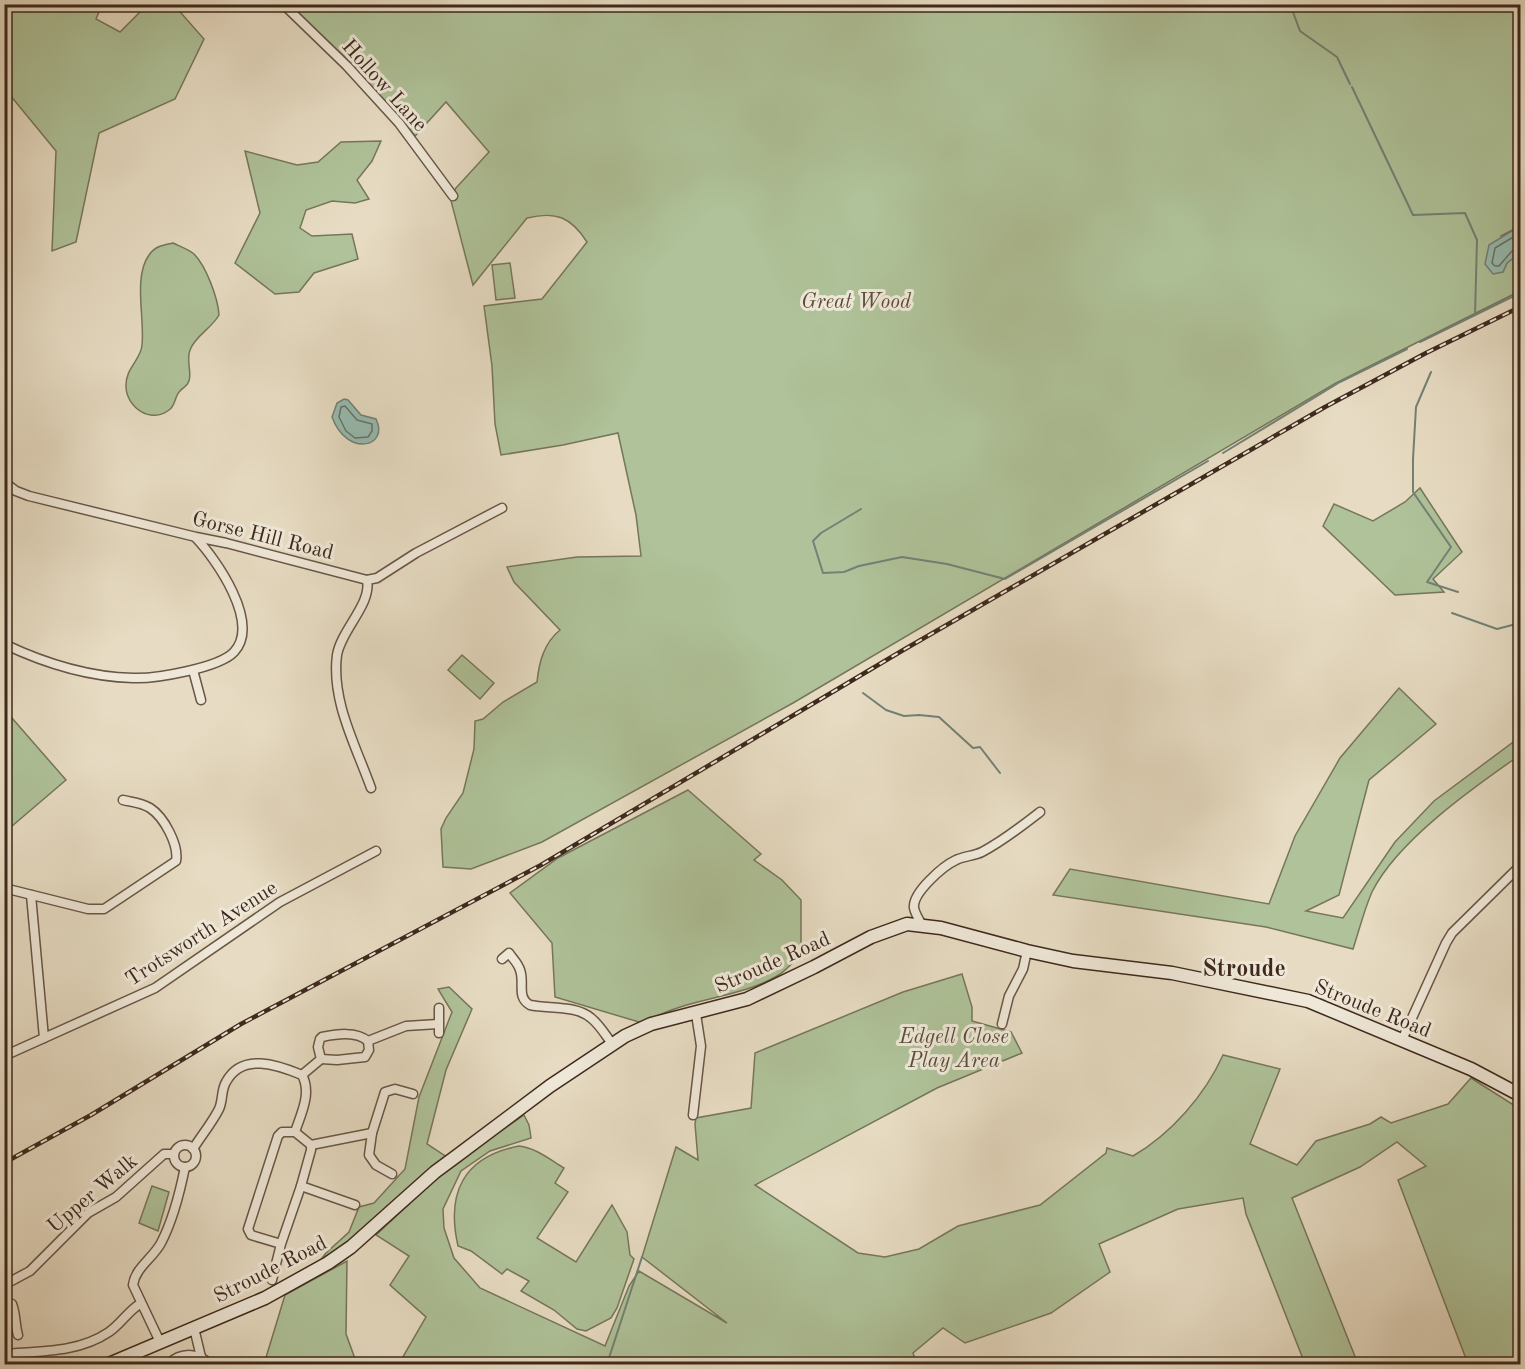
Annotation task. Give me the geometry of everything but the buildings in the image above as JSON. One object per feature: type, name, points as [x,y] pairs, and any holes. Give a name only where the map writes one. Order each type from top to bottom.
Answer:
[{"type":"street","name":"Hollow Lane","points":[[283,4],[379,101],[405,131],[453,196]]},
{"type":"street","name":"Gorse Hill Road","points":[[4,482],[28,496],[226,543],[367,580]]},
{"type":"street","points":[[371,788],[348,730],[339,695],[337,669],[340,643],[368,592],[367,580],[377,578],[416,553],[502,508]]},
{"type":"street","points":[[4,644],[50,663],[120,677],[145,678],[193,670],[223,659],[234,652],[241,636],[240,618],[232,588],[216,561],[196,537]]},
{"type":"street","points":[[193,670],[201,700]]},
{"type":"street","points":[[4,888],[88,909],[104,909],[176,861],[176,846],[156,813],[149,807],[123,801]]},
{"type":"street","points":[[907,924],[914,909],[915,900],[932,877],[949,864],[980,853],[1040,812]]},
{"type":"street","name":"Trotsworth Avenue","points":[[4,1056],[155,988],[280,902],[376,851]]},
{"type":"street","points":[[1402,1040],[1452,933],[1521,866]]},
{"type":"street","points":[[31,895],[44,1038]]},
{"type":"street","points":[[914,909],[922,925]]},
{"type":"street","name":"Stroude Road","points":[[109,1365],[265,1298],[339,1256],[458,1155],[550,1086],[635,1031],[651,1024],[747,999],[814,968],[871,937],[907,924],[941,928],[1073,961],[1157,970],[1248,987],[1308,1002],[1483,1074],[1521,1095]]},
{"type":"street","points":[[1002,1024],[1008,996],[1023,969],[1028,951]]},
{"type":"street","points":[[502,958],[509,953],[520,968],[521,994],[525,1002],[535,1006],[585,1014],[598,1024],[613,1045]]},
{"type":"street","points":[[368,1041],[406,1026],[438,1029],[439,1008]]},
{"type":"street","points":[[693,1115],[701,1046],[696,1014]]},
{"type":"street","points":[[302,1075],[321,1059],[365,1057],[369,1050],[368,1041],[362,1036],[351,1034],[322,1037],[318,1047],[321,1059]]},
{"type":"street","points":[[185,1167],[191,1165],[195,1159],[193,1149],[219,1108],[225,1083],[237,1070],[251,1064],[270,1063],[302,1075],[308,1092],[295,1132]]},
{"type":"street","points":[[392,1174],[376,1165],[369,1155],[372,1133],[385,1092],[395,1089],[413,1094]]},
{"type":"street","points":[[281,1244],[251,1235],[248,1229],[278,1136],[282,1132],[295,1132],[311,1145]]},
{"type":"street","points":[[311,1145],[372,1133]]},
{"type":"street","points":[[272,1280],[281,1244],[302,1186],[311,1145]]},
{"type":"street","points":[[185,1167],[177,1162],[174,1154],[181,1146],[193,1149]]},
{"type":"street","name":"Upper Walk","points":[[4,1286],[30,1271],[88,1214],[116,1197],[164,1154],[174,1154]]},
{"type":"street","points":[[160,1342],[132,1287],[133,1280],[162,1242],[177,1201],[185,1167]]},
{"type":"street","points":[[302,1186],[355,1205]]},
{"type":"street","points":[[12,1304],[18,1335]]},
{"type":"street","points":[[4,1354],[57,1351],[89,1342],[118,1326],[140,1304]]},
{"type":"street","points":[[4,1326],[15,1324]]},
{"type":"street","points":[[194,1328],[201,1357]]},
{"type":"street","points":[[168,1365],[176,1358],[193,1354],[201,1357],[210,1365]]},
{"type":"green space","points":[[52,4],[55,6],[56,4],[102,5],[96,19],[120,32],[147,5],[174,5],[204,39],[175,99],[99,133],[76,242],[52,251],[56,151],[5,89],[5,5]]},
{"type":"green space","name":"Great Wood","points":[[289,5],[1520,5],[1520,226],[1501,236],[1503,272],[1507,263],[1520,253],[1520,291],[1336,383],[793,703],[542,842],[471,869],[443,867],[441,829],[463,793],[474,749],[475,721],[483,719],[503,702],[537,682],[543,653],[554,635],[560,630],[514,582],[507,567],[577,557],[641,556],[636,515],[618,433],[501,455],[495,424],[492,366],[484,306],[542,299],[587,242],[575,227],[562,218],[546,215],[527,218],[473,285],[450,197],[489,152],[446,102],[415,136],[396,113]]},
{"type":"green space","points":[[381,141],[372,161],[357,180],[369,199],[355,203],[332,201],[306,210],[300,228],[312,236],[352,234],[358,259],[314,273],[299,292],[275,294],[235,263],[260,213],[245,151],[297,165],[318,162],[341,142]]},
{"type":"green space","points":[[173,243],[192,252],[203,266],[211,283],[219,315],[192,345],[189,354],[190,374],[187,385],[178,393],[169,410],[155,415],[141,412],[135,407],[127,395],[126,380],[142,345],[141,286],[144,264],[151,252],[160,246]]},
{"type":"green space","points":[[510,263],[515,298],[496,300],[492,265]]},
{"type":"green space","points":[[1420,488],[1462,552],[1433,579],[1444,592],[1395,595],[1323,526],[1334,504],[1373,521],[1405,502]]},
{"type":"green space","points":[[462,655],[494,683],[480,699],[448,670]]},
{"type":"green space","points":[[1399,688],[1436,724],[1369,780],[1339,895],[1306,911],[1343,918],[1395,842],[1434,801],[1520,737],[1520,755],[1438,816],[1399,854],[1372,892],[1353,949],[1266,927],[1053,895],[1070,869],[1269,904],[1295,836],[1340,758]]},
{"type":"green space","points":[[5,710],[66,780],[4,832]]},
{"type":"green space","points":[[688,790],[761,854],[754,860],[782,880],[801,900],[801,954],[787,969],[762,984],[677,1008],[646,1022],[639,1022],[555,997],[552,943],[510,893],[558,858]]},
{"type":"green space","name":"Edgell Close Play Area","points":[[962,974],[972,1007],[972,1021],[1011,1032],[1022,1053],[937,1088],[755,1185],[858,1253],[885,1257],[919,1249],[958,1226],[1040,1205],[1106,1153],[1107,1148],[1133,1156],[1161,1137],[1186,1112],[1207,1085],[1223,1055],[1280,1069],[1250,1144],[1297,1165],[1316,1141],[1370,1124],[1381,1117],[1391,1123],[1448,1104],[1471,1078],[1520,1109],[1520,1364],[1468,1364],[1398,1180],[1426,1166],[1397,1142],[1360,1167],[1292,1198],[1358,1364],[1305,1364],[1246,1214],[1243,1198],[1178,1209],[1099,1244],[1110,1272],[1051,1313],[965,1343],[943,1328],[913,1353],[917,1364],[362,1364],[400,1362],[426,1317],[390,1285],[409,1256],[376,1235],[449,1167],[524,1115],[529,1125],[531,1138],[490,1151],[461,1171],[443,1209],[444,1228],[454,1258],[480,1288],[605,1346],[629,1286],[639,1271],[727,1323],[642,1257],[676,1147],[698,1160],[696,1118],[751,1108],[755,1053],[903,992]]},
{"type":"green space","points":[[449,987],[472,1009],[446,1070],[427,1144],[447,1157],[353,1242],[316,1266],[326,1253],[349,1232],[359,1207],[374,1203],[405,1169],[419,1097],[452,1012],[438,989]]},
{"type":"green space","points":[[519,1146],[537,1151],[564,1168],[555,1183],[568,1192],[537,1238],[576,1262],[612,1205],[627,1232],[630,1255],[634,1259],[617,1308],[611,1318],[586,1331],[577,1329],[554,1310],[521,1291],[529,1281],[507,1269],[502,1274],[471,1251],[458,1246],[455,1210],[457,1194],[463,1180],[472,1168],[484,1159],[500,1151]]},
{"type":"green space","points":[[152,1186],[169,1192],[158,1231],[139,1223]]},
{"type":"green space","points":[[347,1261],[346,1334],[357,1364],[264,1364],[285,1295]]},
{"type":"water","points":[[1520,226],[1520,253],[1507,263],[1503,272],[1493,274],[1485,264],[1489,245]]},
{"type":"water","points":[[344,399],[348,400],[361,415],[376,419],[379,429],[372,441],[365,444],[356,443],[347,439],[339,430],[332,417],[337,403]]},
{"type":"waterway","points":[[1290,4],[1300,31],[1337,57],[1350,84]]},
{"type":"waterway","points":[[1352,87],[1413,215],[1465,213],[1477,240],[1475,315]]},
{"type":"waterway","points":[[1420,342],[1520,293]]},
{"type":"waterway","points":[[1223,453],[1340,382],[1407,349]]},
{"type":"waterway","points":[[1431,372],[1416,407],[1413,492],[1451,547],[1427,582],[1458,592]]},
{"type":"waterway","points":[[861,509],[821,533],[813,541],[823,573],[844,572],[859,566],[902,557],[947,564],[1005,579],[1208,461]]},
{"type":"waterway","points":[[1452,613],[1497,629],[1520,623]]},
{"type":"waterway","points":[[863,693],[886,710],[904,716],[939,717],[973,748],[980,747],[1000,773]]},
{"type":"waterway","points":[[607,1364],[642,1257]]},
{"type":"railway","points":[[4,1163],[91,1115],[241,1024],[541,865],[905,649],[1325,407],[1426,353],[1520,307]]},
{"type":"district","name":"Stroude","points":[[1244,968]]}]
